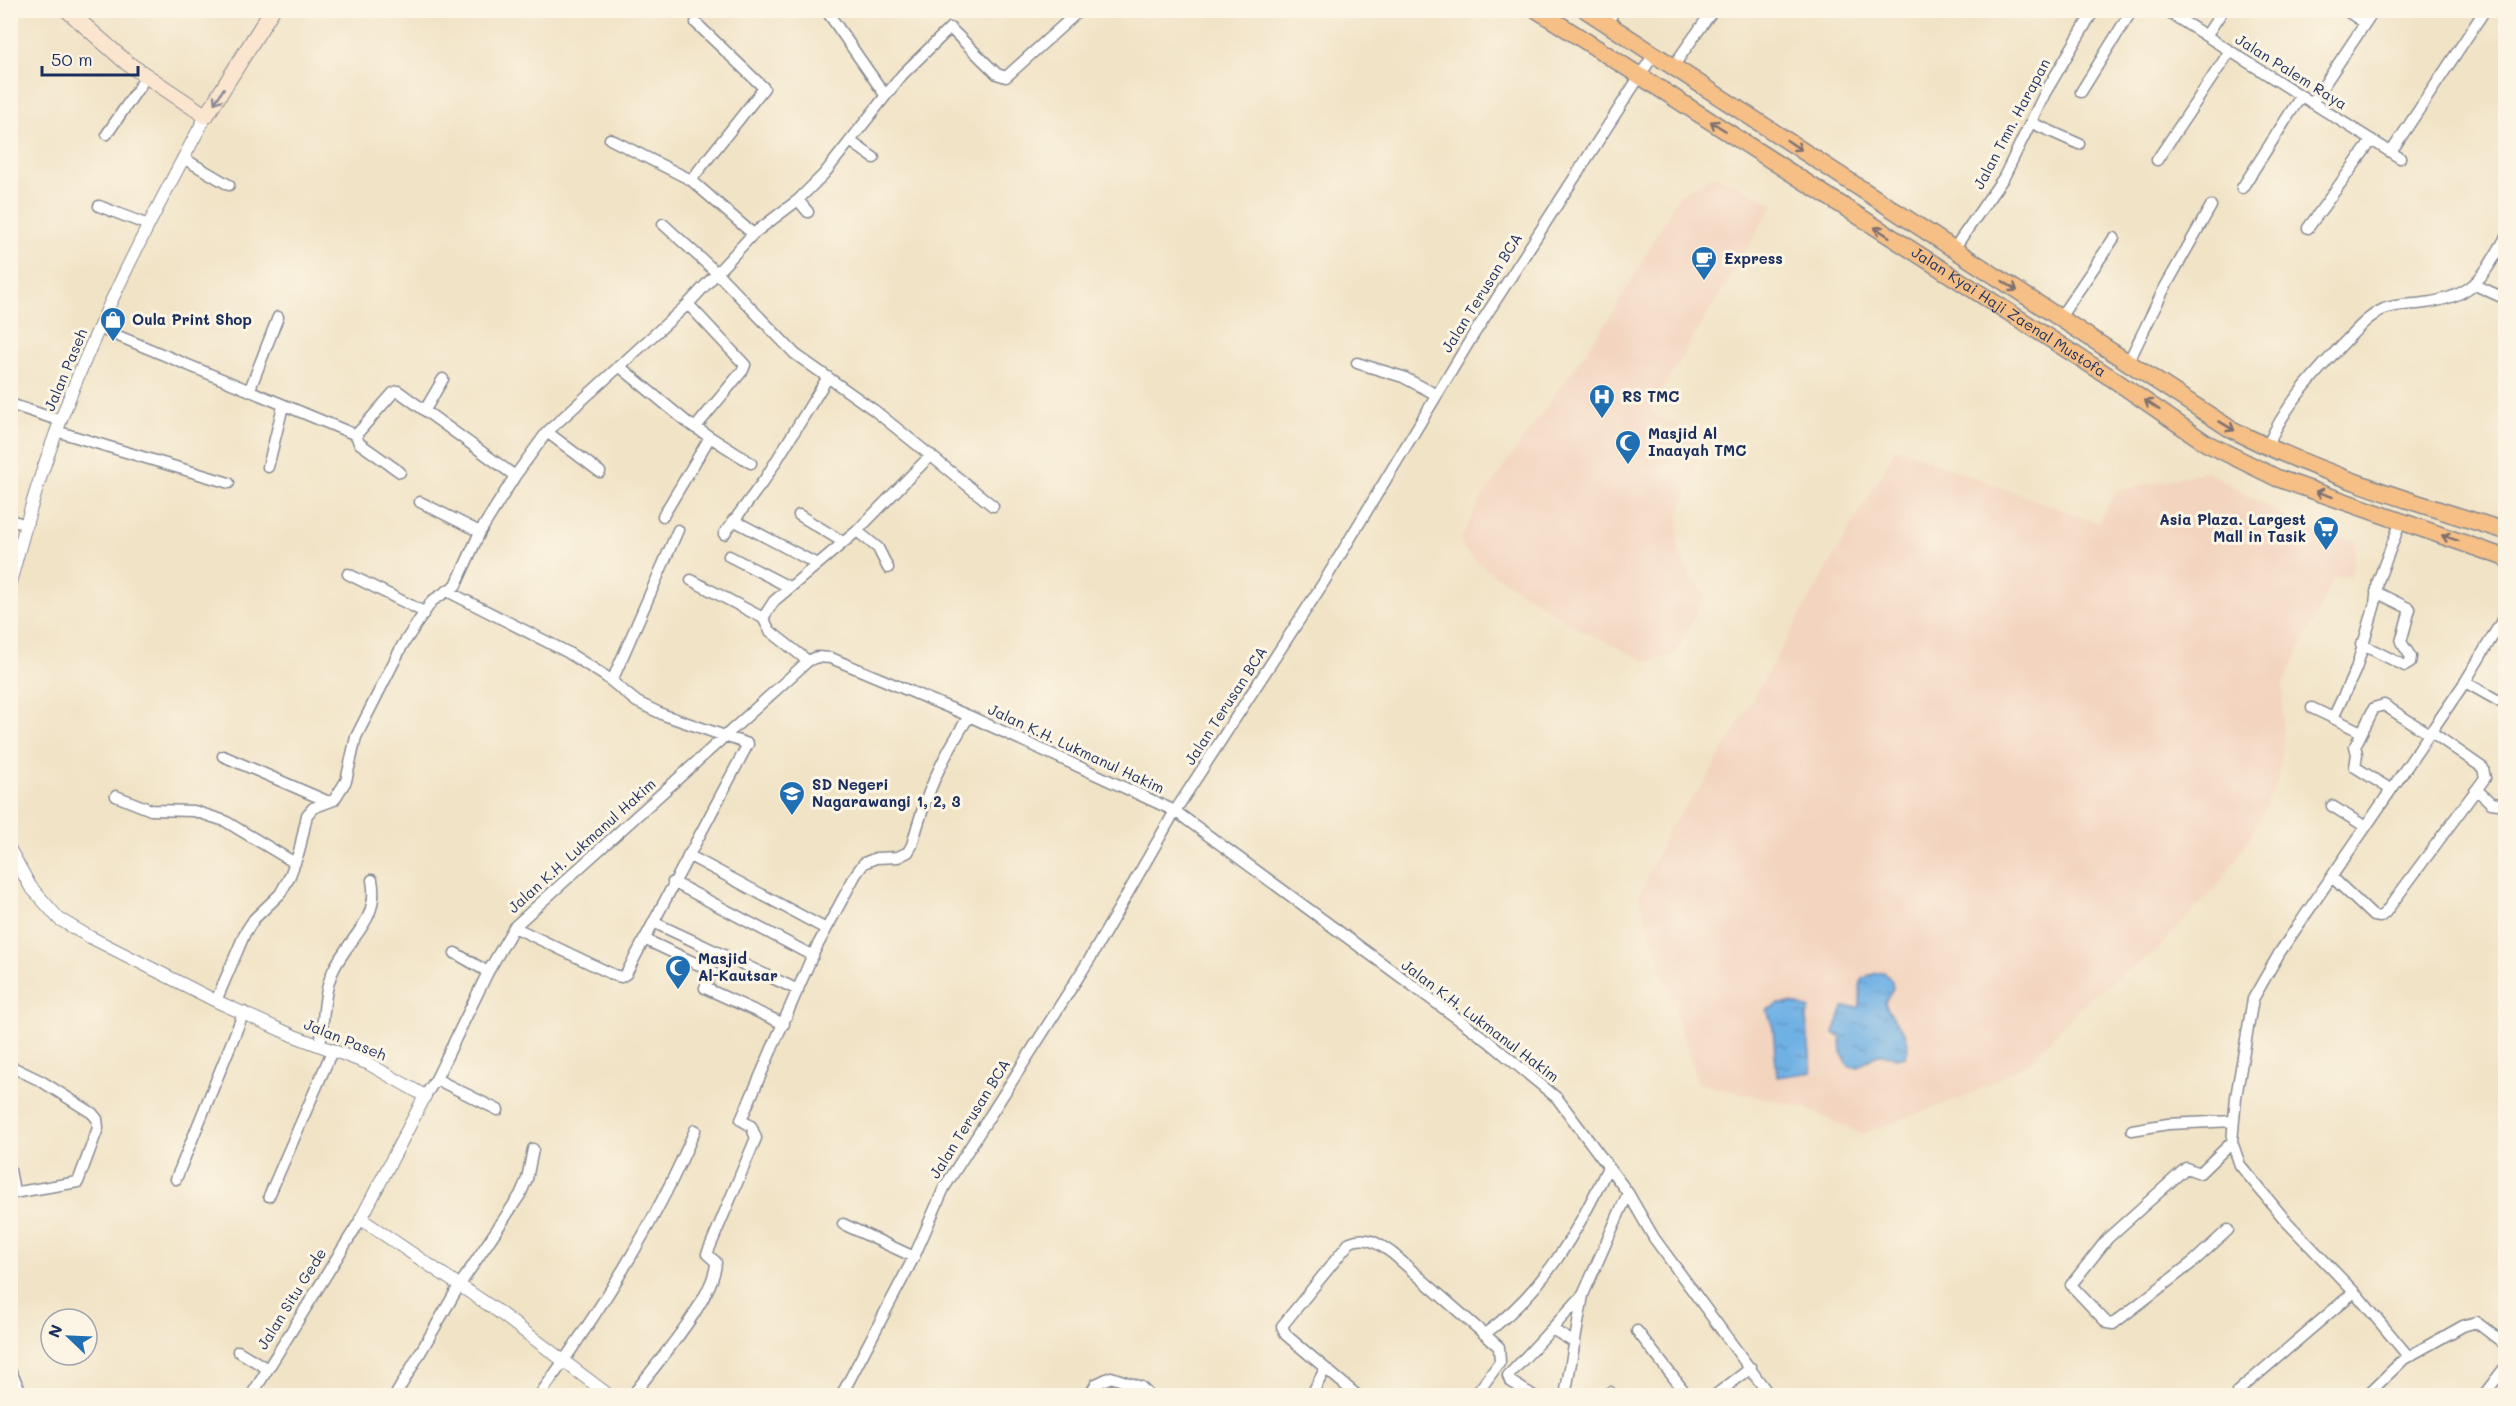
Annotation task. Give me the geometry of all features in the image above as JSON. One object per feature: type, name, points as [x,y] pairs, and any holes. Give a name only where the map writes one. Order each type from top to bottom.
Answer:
[{"type":"main road","points":[[67,10],[146,77],[206,116],[272,10]]},
{"type":"main road","name":"Jalan Kyai Haji Zaenal Mustofa","points":[[1537,10],[2206,443],[2277,478],[2505,558]]},
{"type":"main road","name":"Jalan Kyai Haji Zaenal Mustofa","points":[[1586,10],[1611,17],[1654,54],[1674,65],[1860,190],[2200,409],[2267,447],[2392,494],[2505,531]]},
{"type":"main road","points":[[1846,209],[1860,190]]},
{"type":"main road","points":[[1959,282],[1973,263]]},
{"type":"main road","points":[[2184,427],[2200,409]]},
{"type":"main road","points":[[2379,515],[2392,494]]},
{"type":"street","points":[[826,10],[885,96]]},
{"type":"street","points":[[216,1001],[245,933],[254,920],[280,894],[295,863],[307,815],[313,808],[339,795],[346,781],[356,737],[400,650],[432,601],[449,592],[456,585],[480,532],[515,476],[547,432],[688,304],[753,234],[798,200],[824,174],[902,75],[951,28],[997,74],[1006,77],[1080,10]]},
{"type":"street","points":[[1674,65],[1713,10]]},
{"type":"street","name":"Jalan Tmn. Harapan","points":[[1953,250],[2004,177],[2032,123],[2044,93],[2094,10]]},
{"type":"street","points":[[2081,92],[2132,10]]},
{"type":"street","name":"Jalan Palem Raya","points":[[2165,10],[2396,155],[2485,10]]},
{"type":"street","points":[[2206,36],[2223,10]]},
{"type":"street","points":[[2345,10],[2366,23]]},
{"type":"street","points":[[2312,103],[2374,10]]},
{"type":"street","points":[[691,180],[764,88],[696,23]]},
{"type":"street","points":[[2157,160],[2230,51]]},
{"type":"street","name":"Jalan Terusan BCA","points":[[841,1395],[914,1257],[944,1188],[1091,957],[1175,811],[1322,585],[1437,395],[1638,75],[1654,54]]},
{"type":"street","points":[[107,134],[146,77]]},
{"type":"street","points":[[2242,188],[2301,96]]},
{"type":"street","name":"Jalan Paseh","points":[[10,582],[58,426],[99,328],[148,225],[206,116]]},
{"type":"street","points":[[2032,123],[2079,144]]},
{"type":"street","points":[[610,139],[691,180],[753,234]]},
{"type":"street","points":[[2308,228],[2372,140]]},
{"type":"street","points":[[850,141],[874,158]]},
{"type":"street","points":[[183,158],[229,185]]},
{"type":"street","points":[[798,200],[808,212]]},
{"type":"street","points":[[99,206],[148,225]]},
{"type":"street","points":[[2128,363],[2164,289],[2211,206]]},
{"type":"street","points":[[663,224],[718,274],[795,354],[931,455],[993,506]]},
{"type":"street","points":[[2267,447],[2278,422],[2298,392],[2362,323],[2385,309],[2440,301],[2475,285],[2505,237]]},
{"type":"street","points":[[2059,319],[2114,238]]},
{"type":"street","points":[[2475,285],[2505,299]]},
{"type":"street","points":[[688,304],[744,365],[695,428]]},
{"type":"street","points":[[250,389],[278,317]]},
{"type":"street","points":[[99,328],[356,435],[359,443],[400,472]]},
{"type":"street","points":[[1357,363],[1403,377],[1437,395]]},
{"type":"street","points":[[619,366],[695,428],[751,463]]},
{"type":"street","points":[[724,534],[765,479],[828,377]]},
{"type":"street","points":[[425,410],[443,379]]},
{"type":"street","points":[[356,435],[395,391],[425,410],[515,476]]},
{"type":"street","points":[[10,404],[58,426],[229,483]]},
{"type":"street","points":[[268,467],[283,406]]},
{"type":"street","points":[[547,432],[600,472]]},
{"type":"street","points":[[663,516],[710,438]]},
{"type":"street","points":[[763,618],[774,601],[857,531],[931,455]]},
{"type":"street","points":[[420,502],[480,532]]},
{"type":"street","points":[[799,515],[843,542]]},
{"type":"street","points":[[10,520],[27,525]]},
{"type":"street","points":[[733,520],[817,564]]},
{"type":"street","points":[[2332,718],[2356,669],[2361,644],[2375,604],[2376,592],[2401,521]]},
{"type":"street","points":[[612,681],[678,530]]},
{"type":"street","points":[[857,531],[878,548],[888,568]]},
{"type":"street","points":[[729,556],[789,587]]},
{"type":"street","points":[[348,574],[423,612]]},
{"type":"street","points":[[691,580],[763,618],[770,631],[808,661]]},
{"type":"street","points":[[449,592],[567,652],[612,681],[637,702],[748,744],[626,974],[621,977],[514,927]]},
{"type":"street","points":[[2361,644],[2405,666],[2410,663],[2411,657],[2401,642],[2410,609],[2376,592]]},
{"type":"street","points":[[2408,1356],[2354,1292],[2286,1221],[2240,1165],[2232,1142],[2234,1121],[2252,1004],[2280,952],[2465,682],[2505,614]]},
{"type":"street","name":"Jalan K.H. Lukmanul Hakim","points":[[425,1096],[436,1079],[488,972],[514,927],[808,661],[817,657],[831,658],[969,716],[1175,811],[1488,1041],[1557,1098],[1607,1169],[1628,1193],[1654,1238],[1770,1395]]},
{"type":"street","points":[[2465,682],[2505,705]]},
{"type":"street","points":[[2332,877],[2373,916],[2379,917],[2385,913],[2477,790],[2486,773],[2483,768],[2430,732],[2384,705],[2374,708],[2361,732],[2355,746],[2357,754],[2355,768],[2390,789]]},
{"type":"street","points":[[2312,708],[2361,732]]},
{"type":"street","points":[[632,1395],[692,1316],[716,1275],[717,1262],[707,1254],[756,1137],[751,1126],[741,1120],[826,929],[864,862],[876,858],[898,857],[908,852],[930,783],[969,716]]},
{"type":"street","points":[[223,756],[329,802]]},
{"type":"street","points":[[2477,790],[2491,803],[2505,805]]},
{"type":"street","points":[[116,796],[151,810],[194,811],[225,821],[295,863]]},
{"type":"street","points":[[2332,806],[2366,827]]},
{"type":"street","name":"Jalan Paseh","points":[[11,855],[30,886],[59,919],[216,1001],[294,1036],[369,1064],[425,1096]]},
{"type":"street","points":[[688,855],[826,929]]},
{"type":"street","points":[[320,1045],[333,970],[371,910],[375,895],[372,880]]},
{"type":"street","points":[[673,882],[813,956]]},
{"type":"street","points":[[653,922],[798,990]]},
{"type":"street","points":[[644,939],[712,971],[705,988],[784,1024]]},
{"type":"street","points":[[455,953],[488,972]]},
{"type":"street","points":[[176,1179],[244,1012]]},
{"type":"street","points":[[269,1196],[333,1049]]},
{"type":"street","points":[[10,1066],[41,1081],[92,1113],[97,1119],[98,1128],[78,1182],[12,1195],[10,1170]]},
{"type":"street","points":[[436,1079],[498,1110]]},
{"type":"street","points":[[425,1096],[361,1219],[564,1360],[610,1395]]},
{"type":"street","points":[[2132,1130],[2169,1124],[2234,1121]]},
{"type":"street","points":[[539,1395],[564,1360],[654,1218],[695,1130]]},
{"type":"street","points":[[2228,1230],[2193,1262],[2113,1324],[2107,1323],[2071,1285],[2108,1238],[2186,1168],[2200,1173],[2232,1142]]},
{"type":"street","points":[[395,1395],[459,1286],[520,1195],[527,1179],[532,1149]]},
{"type":"street","points":[[1486,1333],[1530,1295],[1559,1259],[1582,1223],[1607,1169]]},
{"type":"street","points":[[1565,1395],[1583,1295],[1628,1193]]},
{"type":"street","name":"Jalan Situ Gede","points":[[251,1395],[361,1219]]},
{"type":"street","points":[[843,1224],[914,1257]]},
{"type":"street","points":[[1358,1395],[1286,1335],[1282,1326],[1350,1242],[1357,1239],[1376,1242],[1392,1254],[1486,1333],[1499,1347],[1500,1362],[1475,1395]]},
{"type":"street","points":[[2236,1392],[2354,1292]]},
{"type":"street","points":[[1534,1395],[1510,1381],[1508,1376],[1583,1295]]},
{"type":"street","points":[[2366,1395],[2408,1356],[2472,1322],[2505,1345]]},
{"type":"street","points":[[1552,1329],[1575,1343]]},
{"type":"street","points":[[1637,1331],[1688,1395]]},
{"type":"street","points":[[238,1351],[266,1368]]},
{"type":"street","points":[[2483,1395],[2505,1366]]},
{"type":"street","points":[[1714,1395],[1751,1368]]},
{"type":"street","points":[[1311,1395],[1325,1369]]},
{"type":"street","points":[[10,1370],[23,1395]]},
{"type":"street","points":[[1089,1395],[1096,1384],[1111,1377],[1141,1387],[1150,1395]]},
{"type":"shaded area","name":"RS TMC","points":[[1715,175],[1774,204],[1652,406],[1652,414],[1680,426],[1700,451],[1680,514],[1678,544],[1684,564],[1705,595],[1675,655],[1648,662],[1581,630],[1484,568],[1463,548],[1461,538],[1481,499],[1613,313],[1680,194]]},
{"type":"shaded area","points":[[1896,448],[2098,523],[2115,492],[2206,471],[2305,528],[2357,541],[2350,578],[2334,578],[2283,685],[2283,741],[2278,780],[2254,831],[2220,883],[2155,952],[2091,996],[2031,1061],[1967,1096],[1861,1134],[1806,1108],[1698,1083],[1639,896],[1669,828],[1707,779]]},
{"type":"water","points":[[1884,972],[1892,981],[1893,989],[1885,1002],[1905,1033],[1908,1047],[1906,1056],[1880,1055],[1871,1058],[1858,1068],[1848,1065],[1842,1054],[1841,1038],[1834,1033],[1843,1007],[1860,1007],[1860,986],[1863,979]]},
{"type":"water","points":[[1791,1003],[1810,1009],[1806,1019],[1812,1072],[1777,1077],[1773,1028],[1767,1010],[1779,1004]]},
{"type":"place","name":"Express","points":[[1704,282]]},
{"type":"place","name":"Oula Print Shop","points":[[113,343]]},
{"type":"place","name":"RS TMC","points":[[1602,420]]},
{"type":"place","name":"Masjid Al Inaayah TMC","points":[[1628,466]]},
{"type":"place","name":"Asia Plaza. Largest Mall in Tasik","points":[[2326,552]]},
{"type":"place","name":"SD Negeri Nagarawangi 1, 2, 3","points":[[792,817]]},
{"type":"place","name":"Masjid Al-Kautsar","points":[[678,991]]}]
